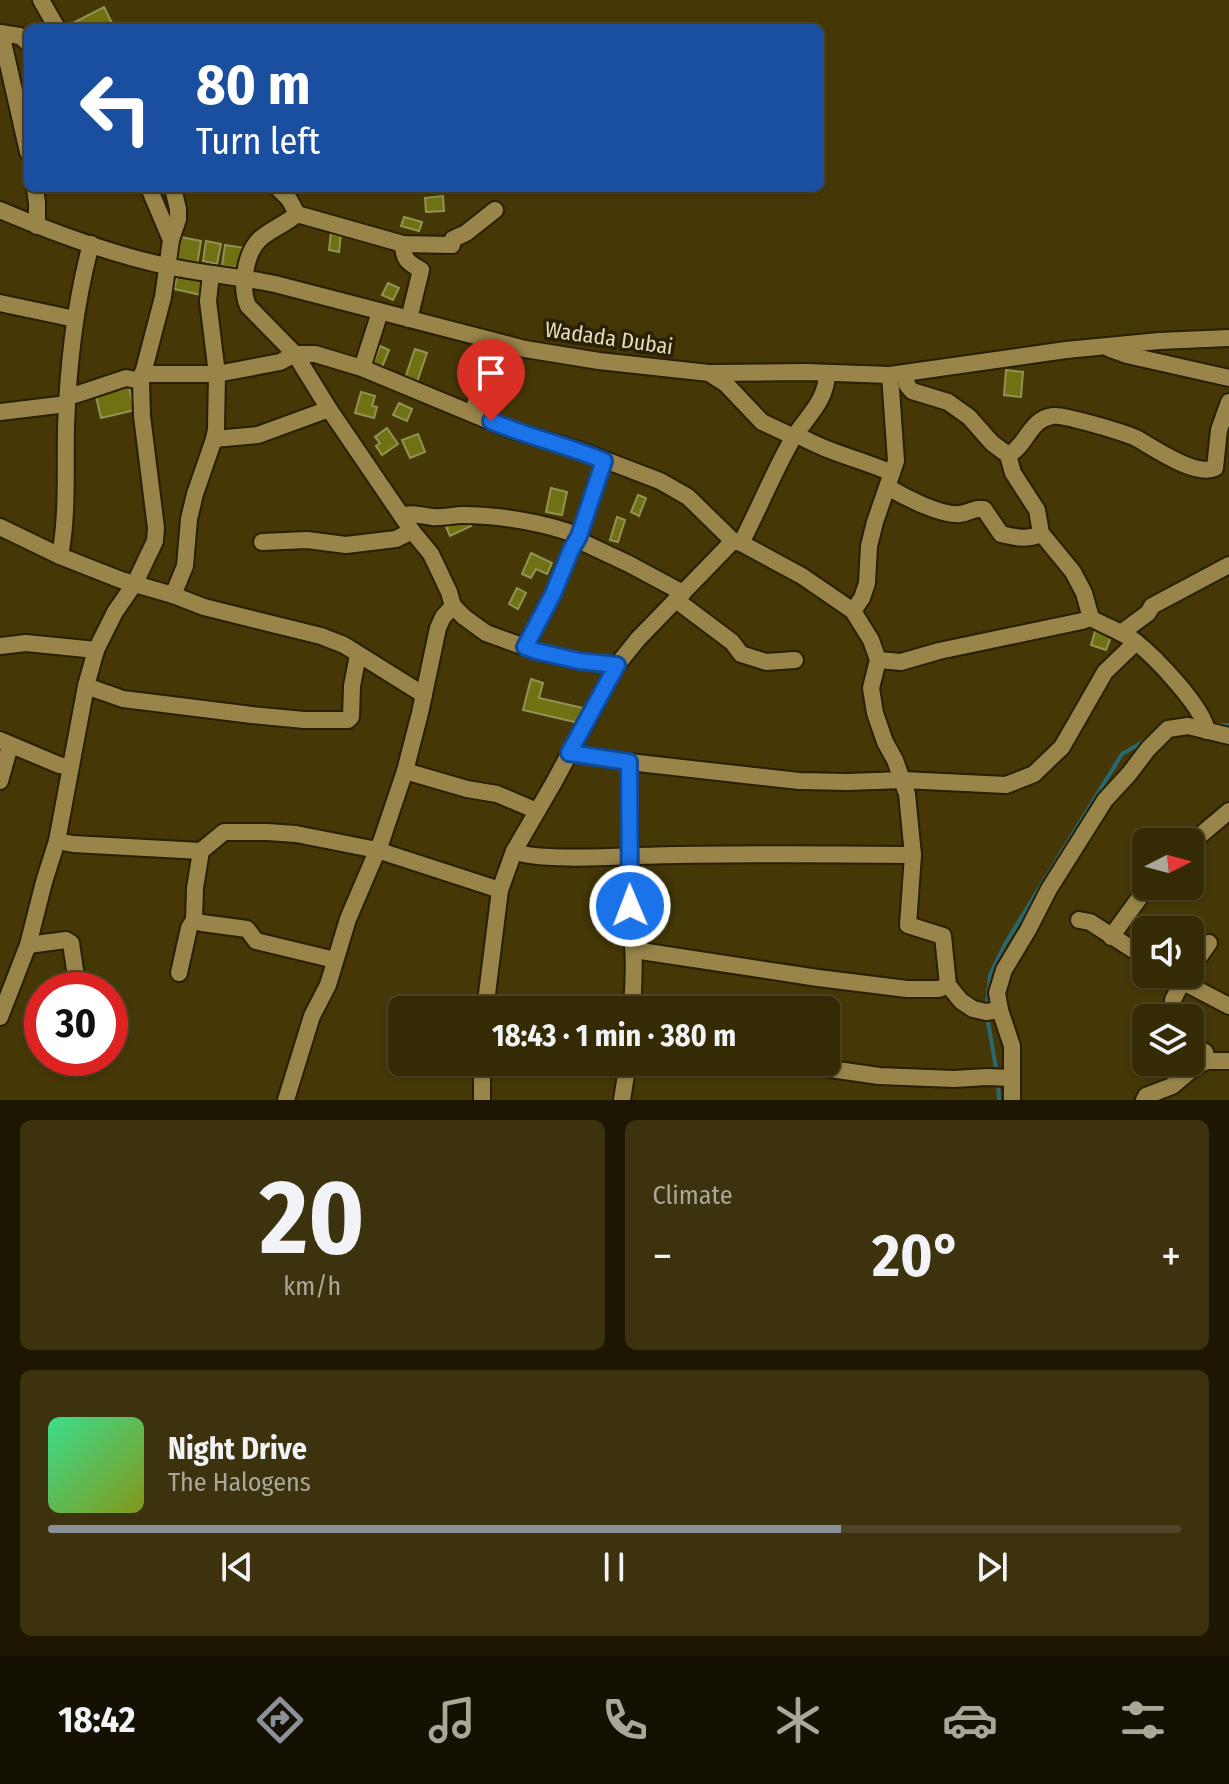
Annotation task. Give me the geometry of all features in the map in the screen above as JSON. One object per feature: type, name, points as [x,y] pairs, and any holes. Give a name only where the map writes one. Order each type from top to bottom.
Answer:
[{"type":"street","points":[[41,0],[55,24]]},
{"type":"street","points":[[24,40],[0,33],[24,135]]},
{"type":"street","points":[[36,192],[37,226]]},
{"type":"street","points":[[151,192],[171,240]]},
{"type":"street","points":[[0,1017],[28,945],[57,841],[86,686],[96,650],[115,612],[135,583],[155,541],[142,416],[142,378],[163,297],[171,240],[178,219],[174,192]]},
{"type":"street","points":[[282,192],[297,214],[403,244],[452,245],[453,239],[466,233],[495,210]]},
{"type":"street","name":"Wadada Dubai","points":[[0,210],[37,226],[168,266],[246,278],[525,349],[709,373],[898,374],[1066,350],[1229,338]]},
{"type":"street","points":[[297,214],[259,240],[251,251],[246,278],[245,298],[248,306],[295,354],[329,409],[431,554],[453,606],[486,633],[536,651],[579,661],[617,665]]},
{"type":"street","points":[[60,556],[75,319],[91,244]]},
{"type":"street","points":[[403,244],[406,260],[421,270],[409,319]]},
{"type":"street","points":[[173,595],[185,566],[189,519],[195,494],[214,439],[217,374],[208,301],[211,274]]},
{"type":"street","points":[[0,303],[75,319]]},
{"type":"street","points":[[362,368],[380,312]]},
{"type":"street","points":[[473,414],[490,340]]},
{"type":"street","points":[[1104,346],[1127,355],[1229,378]]},
{"type":"street","points":[[0,412],[68,400],[126,378],[217,374],[280,362],[295,354],[315,354],[362,368],[509,429],[579,450],[660,481],[688,497],[737,542],[802,576],[853,611],[871,640],[878,660],[871,688],[875,713],[907,794],[913,855],[908,925],[943,936],[948,985],[961,1001],[973,1009],[986,1012],[1000,1010]]},
{"type":"street","points":[[709,373],[726,384],[762,422],[843,456],[871,464],[890,480],[944,512],[962,514],[977,507],[984,509],[1001,534],[1027,538],[1041,533]]},
{"type":"street","points":[[487,996],[500,890],[514,851],[617,665],[679,596],[737,542],[795,435],[819,404],[827,374]]},
{"type":"street","points":[[898,374],[912,391],[948,402],[969,417],[992,443],[1008,455],[1013,473],[1037,510],[1041,533],[1073,572],[1084,593],[1091,618]]},
{"type":"street","points":[[853,611],[867,583],[869,546],[896,461],[898,374]]},
{"type":"street","points":[[1008,455],[1019,447],[1039,420],[1064,416],[1138,439],[1148,447],[1207,471],[1215,468],[1219,430],[1229,402]]},
{"type":"street","points":[[214,439],[258,435],[329,409]]},
{"type":"street","points":[[525,647],[578,538],[604,461]]},
{"type":"street","points":[[402,516],[463,515],[511,519],[553,528],[629,564],[679,596],[732,642],[741,654],[766,662],[795,660]]},
{"type":"street","points":[[0,527],[60,556],[121,580],[204,607],[321,636],[344,645],[424,695]]},
{"type":"street","points":[[262,542],[307,540],[346,545],[396,539],[412,531]]},
{"type":"street","points":[[1121,633],[1148,613],[1152,606],[1229,565]]},
{"type":"street","points":[[286,1100],[312,1016],[328,985],[348,919],[405,771],[438,628],[453,606]]},
{"type":"street","points":[[878,660],[901,662],[1091,618],[1136,642],[1184,691],[1205,721],[1207,731]]},
{"type":"street","points":[[569,753],[799,781],[903,780],[1006,785],[1034,774],[1062,747],[1105,672],[1136,642]]},
{"type":"street","points":[[0,646],[26,643],[96,650]]},
{"type":"street","points":[[86,686],[123,699],[304,720],[348,720],[352,712],[352,686],[358,655]]},
{"type":"street","points":[[1012,1100],[1012,1046],[997,993],[1004,970],[1049,889],[1105,800],[1168,729],[1188,726],[1229,736]]},
{"type":"street","points":[[0,781],[5,743],[70,767]]},
{"type":"street","points":[[629,762],[628,857],[634,950],[632,996]]},
{"type":"street","points":[[405,771],[467,789],[497,794],[537,811]]},
{"type":"street","points":[[1204,832],[1229,811]]},
{"type":"street","points":[[179,973],[189,928],[194,920],[201,851],[224,832],[267,832],[328,839],[377,850],[500,890]]},
{"type":"street","points":[[57,841],[201,851]]},
{"type":"street","points":[[514,851],[521,855],[628,857],[789,853],[913,855]]},
{"type":"street","points":[[1111,937],[1138,900]]},
{"type":"street","points":[[194,920],[247,929],[256,941],[335,960]]},
{"type":"street","points":[[1079,920],[1090,922],[1132,950]]},
{"type":"street","points":[[28,945],[66,940],[71,943],[75,972]]},
{"type":"street","points":[[1204,950],[1209,943]]},
{"type":"street","points":[[634,950],[907,989],[939,989],[948,985]]},
{"type":"street","points":[[1202,988],[1229,1006]]},
{"type":"street","points":[[1204,1051],[1207,1061]]},
{"type":"street","points":[[1144,1100],[1146,1096],[1172,1086],[1197,1065],[1207,1061],[1229,1061]]},
{"type":"street","points":[[840,1070],[879,1076],[1011,1078]]},
{"type":"street","points":[[482,1076],[482,1100]]},
{"type":"street","points":[[622,1100],[626,1076]]},
{"type":"building","points":[[104,7],[112,23],[110,24],[71,24]]},
{"type":"building","points":[[443,196],[444,211],[426,212],[425,198]]},
{"type":"building","points":[[404,217],[422,222],[419,231],[401,226]]},
{"type":"building","points":[[331,232],[341,233],[339,252],[329,250]]},
{"type":"building","points":[[181,237],[201,241],[197,265],[177,261]]},
{"type":"building","points":[[206,241],[221,244],[217,264],[203,261]]},
{"type":"building","points":[[225,245],[245,248],[242,268],[222,266]]},
{"type":"building","points":[[177,276],[204,282],[201,295],[174,289]]},
{"type":"building","points":[[388,283],[399,288],[393,300],[382,295]]},
{"type":"building","points":[[380,346],[389,350],[382,367],[373,364]]},
{"type":"building","points":[[415,349],[427,353],[417,382],[405,378]]},
{"type":"building","points":[[1006,370],[1023,372],[1021,397],[1004,395]]},
{"type":"building","points":[[128,384],[135,410],[101,418],[95,392]]},
{"type":"building","points":[[361,392],[375,396],[372,406],[377,407],[374,418],[355,413]]},
{"type":"building","points":[[399,403],[412,409],[407,421],[393,415]]},
{"type":"building","points":[[387,428],[398,444],[382,455],[376,446],[380,443],[375,437]]},
{"type":"building","points":[[418,434],[425,452],[410,458],[402,440]]},
{"type":"building","points":[[551,488],[567,492],[562,515],[546,512]]},
{"type":"building","points":[[638,495],[646,498],[639,516],[631,512]]},
{"type":"building","points":[[467,517],[471,526],[450,536],[446,527]]},
{"type":"building","points":[[617,517],[625,520],[618,542],[610,540]]},
{"type":"building","points":[[531,553],[552,563],[547,574],[536,569],[531,578],[522,574]]},
{"type":"building","points":[[517,588],[526,593],[518,609],[509,604]]},
{"type":"building","points":[[1096,628],[1112,634],[1106,650],[1091,645]]},
{"type":"building","points":[[531,679],[543,683],[539,698],[583,708],[579,723],[523,710]]},
{"type":"waterway","points":[[1211,725],[1229,725]]},
{"type":"waterway","points":[[987,1007],[990,975],[1005,944],[1122,754],[1148,739]]},
{"type":"waterway","points":[[987,1016],[997,1074]]},
{"type":"waterway","points":[[998,1083],[999,1100]]},
{"type":"route","points":[[491,421],[604,461],[584,525],[525,647],[579,661],[617,665],[569,753],[629,762],[630,906]]}]
